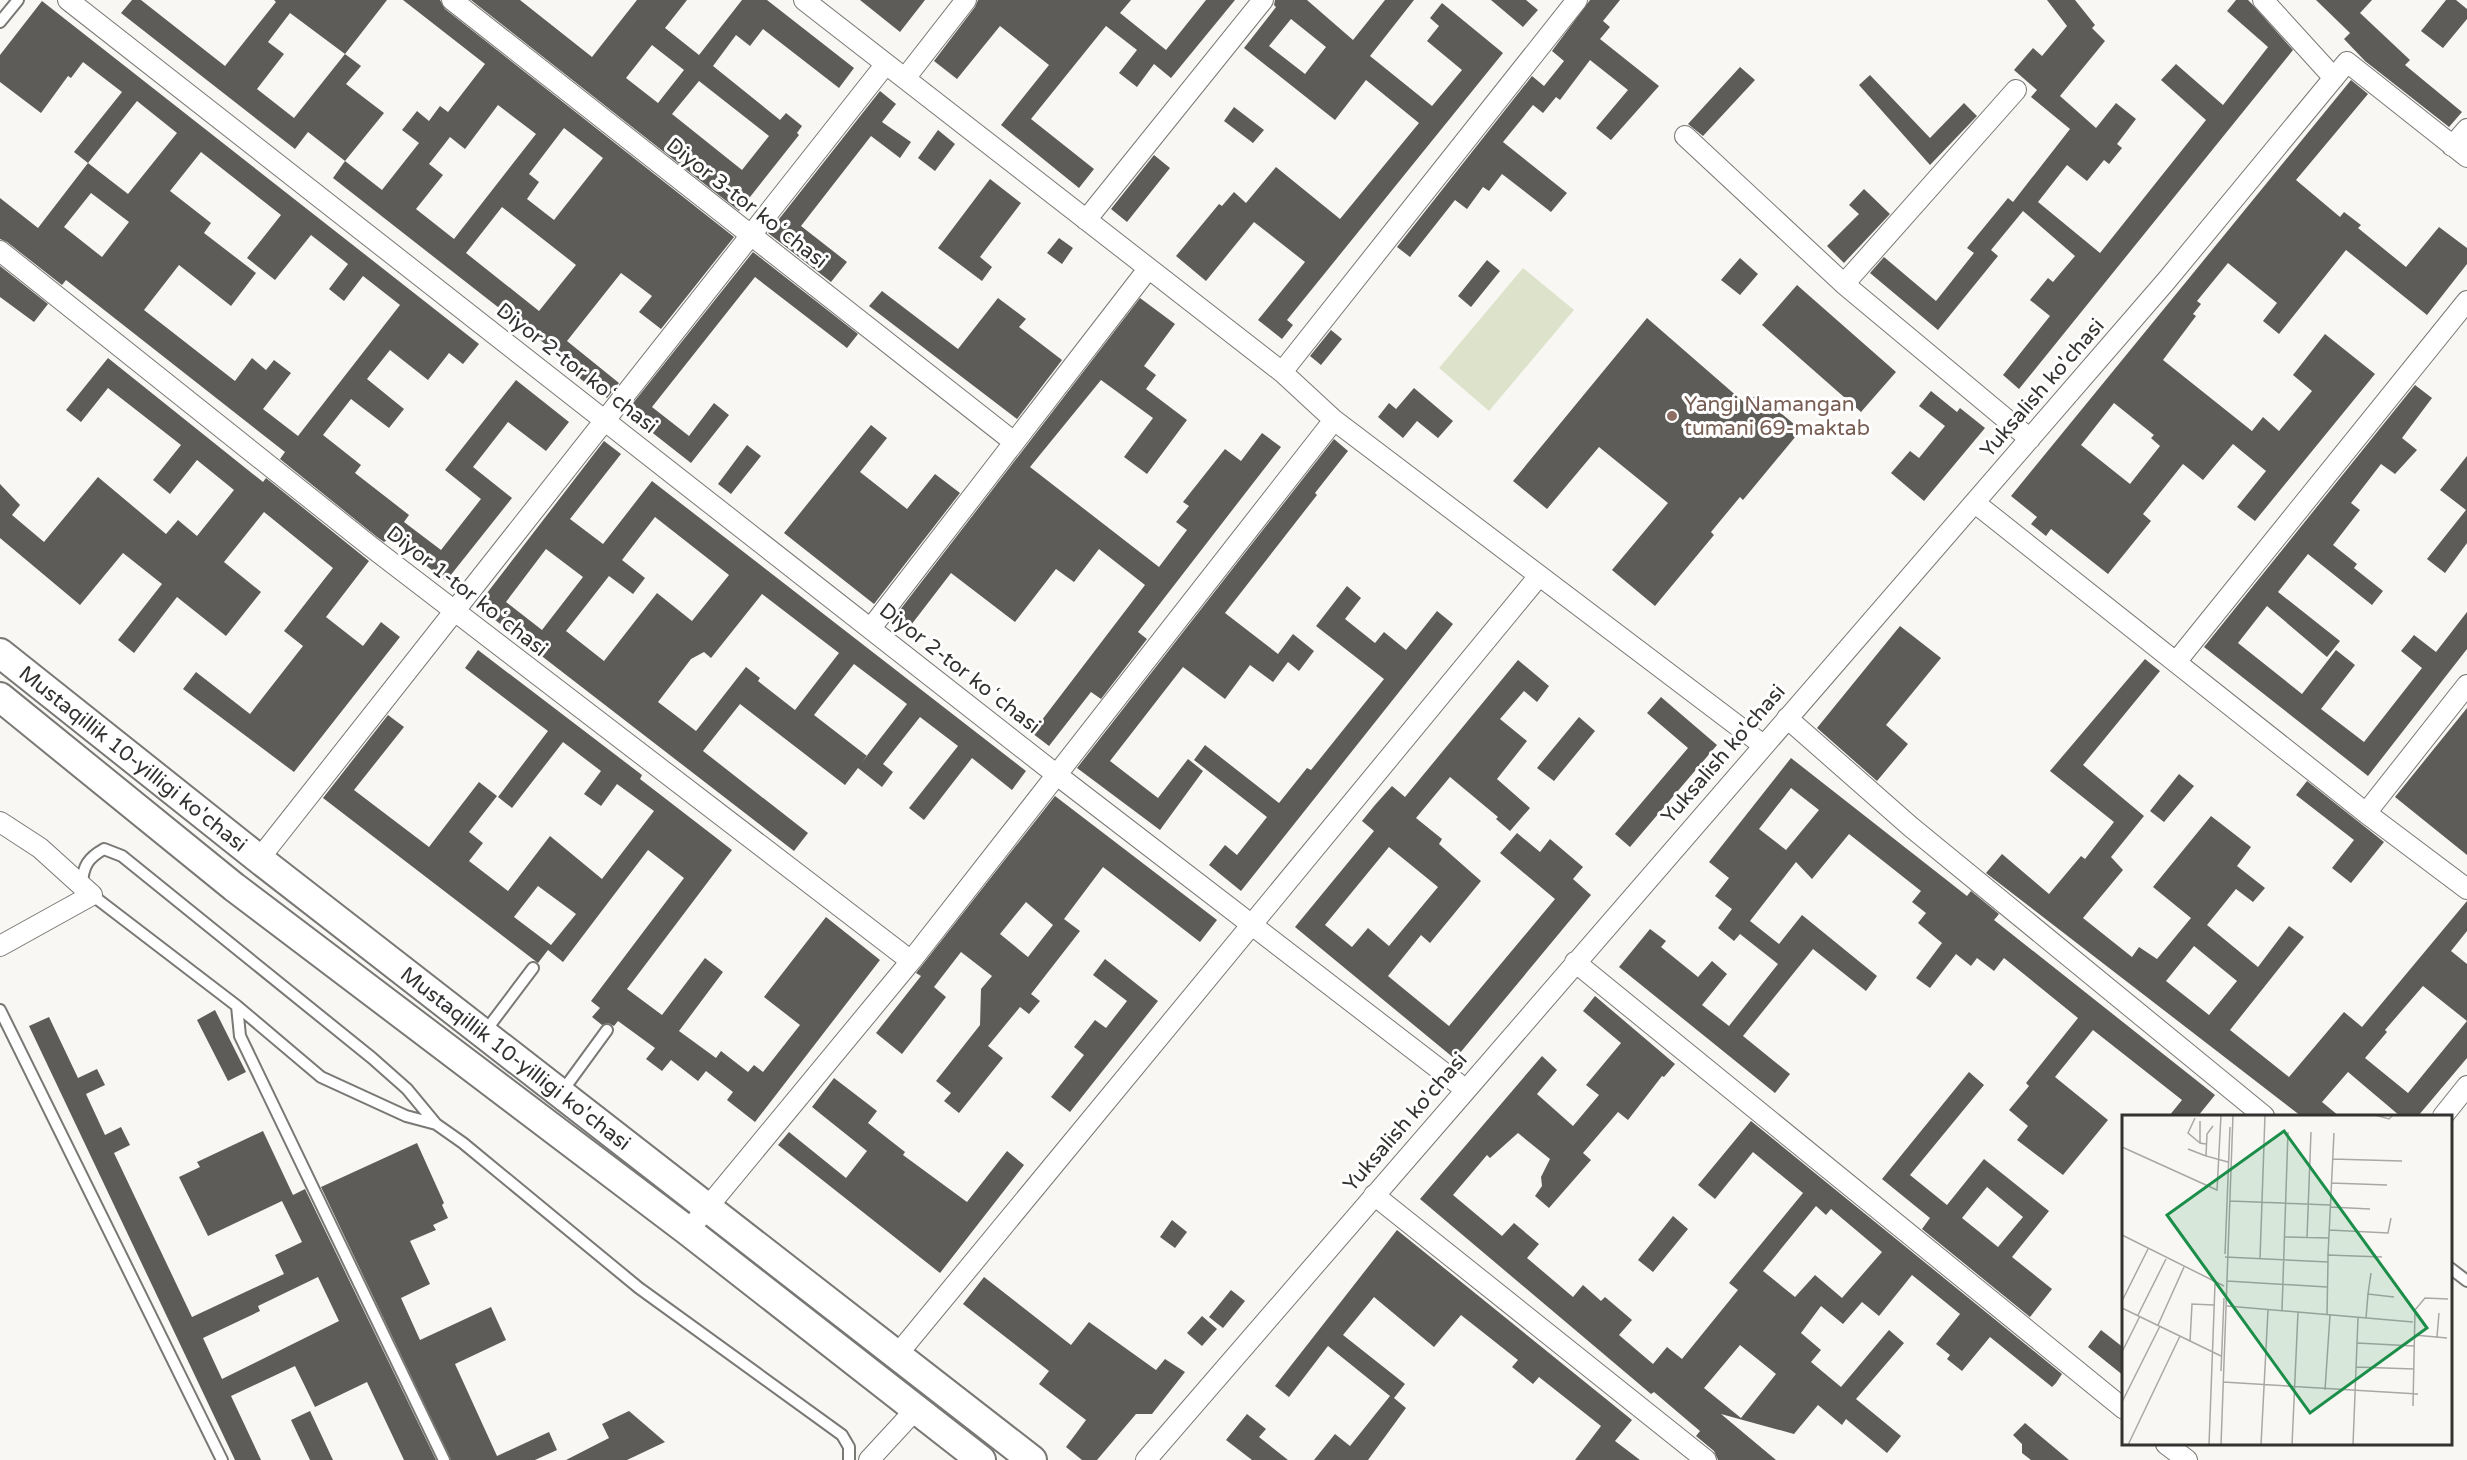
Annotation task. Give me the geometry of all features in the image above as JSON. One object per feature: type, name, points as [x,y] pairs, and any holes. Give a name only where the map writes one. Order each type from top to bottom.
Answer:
[{"type":"main road","name":"Mustaqillik 10-yilligi ko'chasi","points":[[0,653],[259,859],[1032,1460]]},
{"type":"main road","name":"Mustaqillik 10-yilligi ko'chasi","points":[[0,697],[234,887],[688,1231],[981,1460]]},
{"type":"street","name":"Diyor 2-tor koʻchasi","points":[[68,0],[1057,775],[1465,1089]]},
{"type":"street","name":"Diyor 3-tor koʻchasi","points":[[452,0],[749,236],[1014,442]]},
{"type":"street","points":[[804,0],[885,65],[906,77],[1282,372],[1334,420],[1763,745]]},
{"type":"street","points":[[906,77],[966,0]]},
{"type":"street","points":[[1086,220],[1263,0]]},
{"type":"street","points":[[1282,372],[1577,0]]},
{"type":"street","points":[[2263,0],[2334,78],[2350,62],[2459,152],[2467,129]]},
{"type":"street","points":[[259,859],[885,65]]},
{"type":"street","name":"Yuksalish ko'chasi","points":[[1146,1460],[2167,280],[2334,78]]},
{"type":"street","points":[[1844,284],[2016,90]]},
{"type":"street","points":[[1685,136],[1844,284],[2030,439]]},
{"type":"street","name":"Diyor 1-tor koʻchasi","points":[[0,252],[455,611],[911,961]]},
{"type":"street","points":[[871,628],[1148,269]]},
{"type":"street","points":[[2176,662],[2467,301]]},
{"type":"street","points":[[688,1231],[911,961],[1334,420]]},
{"type":"street","points":[[1975,502],[2367,813],[2467,889]]},
{"type":"street","points":[[897,1355],[1539,576]]},
{"type":"street","points":[[2367,813],[2467,685]]},
{"type":"street","points":[[1787,718],[1911,827],[2263,1115]]},
{"type":"street","points":[[0,822],[40,848],[87,890],[0,946]]},
{"type":"street","points":[[1575,962],[2122,1407]]},
{"type":"street","points":[[2444,1115],[2467,1086]]},
{"type":"street","points":[[1374,1195],[1706,1460]]},
{"type":"street","points":[[869,1460],[916,1409]]},
{"type":"street","points":[[2165,1448],[2187,1460]]},
{"type":"lane","points":[[0,22],[18,0]]},
{"type":"lane","points":[[436,1124],[406,1116],[321,1077],[237,1006],[87,890],[82,872],[88,858],[104,849],[122,856],[372,1058],[407,1089],[436,1124],[639,1288],[836,1430],[849,1447],[849,1460]]},
{"type":"lane","points":[[484,1033],[532,968]]},
{"type":"lane","points":[[237,1006],[240,1036],[444,1460]]},
{"type":"lane","points":[[0,1011],[222,1460]]},
{"type":"lane","points":[[561,1093],[607,1030]]},
{"type":"lane","points":[[2452,1269],[2467,1281]]},
{"type":"green space","points":[[1523,268],[1574,310],[1489,411],[1439,368]]},
{"type":"building","points":[[132,0],[141,0],[225,66],[276,2],[274,0],[387,0],[345,54],[361,66],[346,84],[384,113],[345,161],[308,132],[295,149],[121,13]],"holes":[[[290,13],[345,54],[294,118],[257,89],[284,54],[268,42]]]},
{"type":"building","points":[[403,0],[440,0],[445,9],[734,237],[661,329],[639,312],[652,296],[621,273],[567,341],[619,383],[607,398],[601,393],[600,395],[565,366],[568,362],[333,178],[345,161],[382,190],[419,143],[402,130],[417,111],[429,121],[440,106],[448,112],[485,64]],"holes":[[[498,105],[536,134],[454,239],[416,209],[443,175],[429,164],[450,137],[465,149]],[[564,128],[603,158],[554,220],[527,199],[539,182],[529,174]],[[502,207],[576,265],[539,311],[466,253]]]},
{"type":"building","points":[[471,0],[520,0],[592,57],[637,0],[687,0],[665,28],[699,55],[742,0],[767,0],[854,68],[839,88],[763,29],[750,46],[736,35],[713,66],[780,120],[786,113],[802,126],[797,133],[799,135],[739,211]],"holes":[[[652,45],[684,70],[658,103],[626,78]],[[699,81],[769,136],[742,170],[672,114]]]},
{"type":"building","points":[[860,0],[925,0],[900,32]]},
{"type":"building","points":[[978,0],[1131,0],[1120,13],[1166,50],[1206,0],[1235,0],[1171,78],[1154,64],[1137,87],[1119,73],[1137,50],[1106,26],[1031,119],[1094,169],[1079,188],[1001,125],[1049,65],[1000,26],[957,79],[934,61]]},
{"type":"building","points":[[1275,0],[1307,0],[1353,40],[1385,0],[1414,0],[1370,56],[1432,106],[1462,70],[1427,41],[1439,26],[1430,18],[1442,3],[1503,53],[1287,320],[1293,325],[1282,339],[1258,320],[1305,262],[1254,222],[1206,281],[1176,256],[1219,204],[1222,206],[1234,192],[1246,203],[1276,167],[1340,219],[1419,123],[1366,80],[1335,120],[1244,48],[1276,7]],"holes":[[[1291,19],[1326,47],[1305,74],[1269,46]]]},
{"type":"building","points":[[1491,0],[1526,0],[1538,10],[1523,27]]},
{"type":"building","points":[[1590,0],[1620,0],[1603,21],[1610,27],[1600,39],[1659,86],[1611,140],[1596,128],[1628,90],[1590,60],[1560,100],[1556,97],[1543,113],[1533,105],[1503,142],[1567,193],[1551,212],[1502,174],[1489,191],[1483,187],[1467,209],[1455,200],[1410,257],[1397,247],[1532,76],[1544,86],[1564,61],[1552,51]]},
{"type":"building","points":[[2047,0],[2075,0],[2095,25],[2092,28],[2105,41],[2060,96],[2096,128],[2116,103],[2136,119],[2117,144],[2122,148],[2109,164],[2104,160],[2087,181],[2067,165],[2038,202],[2100,253],[2206,120],[2161,80],[2176,64],[2223,105],[2268,47],[2227,11],[2236,0],[2248,0],[2293,50],[2019,389],[2003,375],[2050,316],[2030,300],[2048,278],[2053,282],[2075,256],[2023,211],[1991,250],[1998,256],[1938,330],[1870,273],[1884,257],[1936,301],[1974,253],[1967,248],[2008,198],[2013,202],[2070,129],[2031,97],[2037,90],[2014,70],[2033,48],[2042,56],[2067,26]]},
{"type":"building","points":[[2316,0],[2372,0],[2360,13],[2410,60],[2405,65],[2462,112],[2449,127],[2365,61],[2344,39],[2350,33]]},
{"type":"building","points":[[2446,0],[2456,0],[2467,9],[2467,19],[2443,48],[2421,31]]},
{"type":"building","points":[[42,1],[479,344],[463,364],[449,353],[428,380],[390,350],[367,379],[404,409],[389,428],[351,399],[323,435],[361,465],[355,473],[409,515],[404,522],[441,550],[481,499],[445,470],[516,380],[569,422],[546,451],[508,422],[473,467],[512,498],[446,581],[391,538],[384,542],[377,537],[280,459],[285,452],[66,280],[62,285],[0,239],[0,198],[38,228],[88,163],[74,152],[122,92],[83,62],[71,78],[68,76],[41,113],[0,82],[0,55]],"holes":[[[137,101],[177,133],[128,194],[88,163]],[[201,152],[281,215],[247,258],[275,280],[311,235],[348,264],[329,289],[344,301],[363,276],[400,305],[298,436],[263,409],[291,373],[274,360],[266,370],[252,358],[235,381],[144,310],[179,265],[231,306],[256,273],[204,233],[211,223],[170,191]],[[91,193],[129,222],[102,257],[64,227]]]},
{"type":"building","points":[[1740,67],[1755,80],[1703,136],[1688,124]]},
{"type":"building","points":[[1870,75],[1930,138],[1964,103],[1977,116],[1930,165],[1859,85]]},
{"type":"building","points":[[2351,80],[2368,94],[2296,180],[2340,217],[2344,212],[2361,225],[2358,228],[2406,267],[2439,227],[2467,248],[2467,264],[2427,315],[2346,250],[2279,334],[2263,321],[2277,303],[2228,263],[2197,301],[2201,304],[2193,314],[2196,316],[2163,360],[2252,431],[2263,417],[2279,431],[2312,391],[2293,375],[2325,334],[2375,374],[2255,521],[2237,507],[2266,471],[2233,444],[2203,480],[2183,464],[2143,514],[2151,521],[2108,574],[2051,529],[2046,536],[2031,524],[2037,517],[2011,496]],"holes":[[[2114,403],[2154,435],[2151,438],[2160,446],[2130,484],[2081,445]]]},
{"type":"building","points":[[880,91],[896,104],[882,122],[911,142],[900,158],[871,136],[801,226],[847,262],[831,282],[768,233]]},
{"type":"building","points":[[1234,107],[1264,130],[1253,143],[1224,121]]},
{"type":"building","points":[[938,130],[955,144],[935,171],[918,158]]},
{"type":"building","points":[[1154,155],[1170,168],[1127,222],[1111,209]]},
{"type":"building","points":[[990,179],[1021,203],[980,257],[992,267],[982,281],[938,248]]},
{"type":"building","points":[[1864,189],[1890,214],[1844,263],[1827,246],[1859,214],[1849,205]]},
{"type":"building","points":[[1059,238],[1073,248],[1062,264],[1047,253]]},
{"type":"building","points":[[753,252],[858,334],[847,348],[755,277],[652,407],[689,436],[714,403],[729,415],[691,463],[626,412]]},
{"type":"building","points":[[1740,258],[1758,274],[1740,295],[1721,280]]},
{"type":"building","points":[[1487,260],[1500,271],[1471,307],[1458,296]]},
{"type":"building","points":[[0,266],[48,304],[34,322],[0,297]]},
{"type":"building","points":[[1797,285],[1896,372],[1861,412],[1762,325]]},
{"type":"building","points":[[882,291],[958,349],[998,298],[1026,319],[1019,327],[1062,360],[1017,419],[869,306]]},
{"type":"building","points":[[1140,298],[1175,324],[1144,366],[1156,375],[1146,389],[1187,420],[1147,474],[1124,457],[1153,418],[1101,380],[1030,467],[1159,567],[1187,530],[1176,522],[1189,506],[1183,502],[1225,449],[1241,461],[1262,433],[1281,447],[1138,632],[1147,639],[1101,699],[1091,692],[1049,746],[1032,733],[1145,585],[1099,549],[1074,582],[1056,569],[1015,622],[951,573],[908,629],[893,619]]},
{"type":"building","points":[[1647,318],[1747,405],[1757,393],[1801,430],[1743,500],[1740,497],[1711,532],[1714,535],[1655,606],[1612,570],[1668,503],[1599,447],[1547,509],[1513,481]]},
{"type":"building","points":[[1331,330],[1342,339],[1321,365],[1310,356]]},
{"type":"building","points":[[108,358],[263,482],[266,478],[369,561],[326,617],[363,646],[381,622],[400,637],[294,772],[183,689],[196,672],[250,714],[303,646],[284,631],[333,568],[264,512],[224,562],[261,592],[226,636],[177,597],[134,653],[118,640],[162,584],[123,553],[80,605],[0,538],[0,484],[20,505],[12,515],[44,542],[98,477],[166,534],[178,520],[197,536],[234,490],[197,460],[170,494],[153,480],[181,445],[108,388],[81,422],[66,410]]},
{"type":"building","points":[[2415,385],[2432,398],[2402,438],[2417,450],[2395,474],[2381,464],[2351,503],[2360,510],[2333,545],[2357,564],[2354,568],[2383,591],[2372,605],[2308,554],[2278,592],[2340,641],[2327,657],[2267,606],[2238,643],[2302,694],[2336,650],[2355,665],[2321,709],[2364,742],[2422,668],[2401,651],[2414,635],[2436,652],[2467,612],[2467,649],[2368,776],[2204,647]]},
{"type":"building","points":[[1414,388],[1453,421],[1438,438],[1417,421],[1403,438],[1378,417],[1389,403],[1396,409]]},
{"type":"building","points":[[1931,391],[1957,412],[1960,408],[1985,428],[1924,501],[1891,473],[1910,451],[1919,458],[1945,426],[1919,406]]},
{"type":"building","points":[[871,425],[887,438],[860,472],[907,509],[935,474],[960,493],[874,604],[784,533]]},
{"type":"building","points":[[1334,439],[1348,451],[1315,493],[1317,495],[1225,613],[1278,654],[1293,634],[1314,651],[1299,671],[1288,662],[1273,682],[1250,665],[1225,699],[1183,667],[1110,761],[1158,798],[1188,759],[1203,771],[1160,830],[1077,768]]},
{"type":"building","points":[[604,441],[621,454],[570,519],[603,544],[652,481],[1026,771],[1012,790],[972,758],[924,820],[909,808],[958,746],[920,717],[883,764],[893,772],[882,787],[858,768],[845,785],[740,704],[703,751],[808,833],[794,851],[477,606]],"holes":[[[655,517],[729,575],[692,621],[657,593],[604,661],[566,631],[609,576],[633,594],[645,578],[622,560]],[[546,549],[583,577],[542,630],[506,602]],[[762,594],[839,653],[795,710],[758,681],[760,678],[746,667],[696,731],[658,702],[691,659],[704,652],[711,658]],[[854,664],[907,704],[867,756],[814,715]]]},
{"type":"building","points":[[747,445],[761,456],[731,494],[718,484]]},
{"type":"building","points":[[2467,456],[2467,543],[2445,573],[2427,559],[2466,510],[2440,490]]},
{"type":"building","points":[[1347,586],[1361,598],[1345,619],[1375,643],[1384,632],[1406,650],[1437,611],[1453,624],[1241,891],[1209,865],[1225,845],[1237,855],[1267,817],[1194,760],[1205,745],[1279,803],[1307,768],[1311,770],[1384,679],[1316,626]]},
{"type":"building","points":[[1900,626],[1941,658],[1886,725],[1908,744],[1877,781],[1817,728]]},
{"type":"building","points":[[478,650],[642,775],[640,779],[732,850],[627,989],[662,1015],[705,958],[723,972],[679,1031],[716,1058],[721,1051],[748,1072],[754,1065],[763,1072],[800,1025],[764,997],[826,917],[880,960],[755,1122],[727,1100],[733,1092],[706,1071],[698,1081],[671,1060],[662,1071],[646,1059],[655,1048],[618,1021],[614,1026],[608,1023],[602,1025],[592,1017],[600,1008],[591,1001],[684,878],[648,850],[563,962],[548,950],[538,963],[323,798],[388,715],[404,727],[354,790],[429,847],[479,782],[497,796],[469,832],[483,843],[469,861],[508,891],[550,836],[602,879],[654,811],[617,784],[601,806],[584,794],[601,771],[563,742],[512,808],[498,797],[548,731],[465,668]],"holes":[[[538,886],[576,914],[551,945],[514,917]]]},
{"type":"building","points":[[2145,659],[2160,671],[2083,765],[2144,816],[2111,857],[2123,870],[2083,918],[2132,957],[2139,947],[2157,959],[2191,918],[2153,887],[2211,816],[2251,847],[2237,866],[2265,888],[2253,902],[2236,889],[2207,925],[2258,967],[2289,926],[2304,937],[2230,1030],[2289,1077],[2344,1012],[2362,1027],[2467,901],[2467,931],[2451,951],[2467,964],[2467,1021],[2467,1058],[2419,1115],[2399,1115],[2348,1072],[2322,1102],[2338,1115],[2300,1115],[1986,873],[2002,854],[2049,894],[2081,856],[2085,859],[2114,822],[2050,771]],"holes":[[[2194,946],[2237,981],[2209,1015],[2166,981]],[[2423,986],[2467,1021],[2408,1093],[2365,1058],[2387,1032],[2385,1030]]]},
{"type":"building","points":[[1518,660],[1549,686],[1537,702],[1524,691],[1500,719],[1527,741],[1497,779],[1530,808],[1510,831],[1496,819],[1498,817],[1450,777],[1416,818],[1442,839],[1439,844],[1481,881],[1430,943],[1421,935],[1388,976],[1449,1026],[1555,899],[1500,853],[1517,833],[1540,852],[1550,839],[1583,867],[1573,879],[1591,895],[1455,1059],[1295,927],[1374,831],[1362,821],[1375,805],[1392,786],[1405,797]],"holes":[[[1389,847],[1438,887],[1389,946],[1368,928],[1352,947],[1325,925]]]},
{"type":"building","points":[[1661,697],[1717,745],[1630,847],[1615,834],[1688,748],[1647,713]]},
{"type":"building","points":[[2467,708],[2467,855],[2395,797]]},
{"type":"building","points":[[1579,717],[1595,731],[1554,781],[1537,768]]},
{"type":"building","points":[[1791,758],[1967,896],[1971,891],[1999,914],[1994,920],[2215,1095],[2199,1115],[2170,1115],[2182,1100],[2093,1030],[2055,1077],[2108,1120],[2063,1175],[2017,1140],[2028,1126],[2009,1110],[2029,1086],[2026,1083],[2078,1018],[2004,958],[1994,971],[1977,958],[1971,966],[1956,954],[1930,988],[1916,978],[1942,943],[1918,923],[1926,913],[1912,902],[1921,891],[1849,834],[1812,879],[1796,862],[1750,921],[1779,944],[1802,915],[1877,976],[1866,991],[1813,949],[1743,1036],[1790,1074],[1775,1093],[1619,967],[1650,929],[1666,941],[1661,947],[1698,977],[1712,961],[1727,974],[1702,1005],[1729,1026],[1778,964],[1740,934],[1734,941],[1718,928],[1732,909],[1715,896],[1729,878],[1709,862]],"holes":[[[1791,788],[1819,810],[1786,850],[1759,829]]]},
{"type":"building","points":[[2179,774],[2194,786],[2164,822],[2150,811]]},
{"type":"building","points":[[2307,781],[2384,842],[2351,883],[2332,868],[2354,840],[2296,795]]},
{"type":"building","points":[[1055,796],[1217,920],[1200,942],[1103,867],[1064,919],[1080,931],[1031,994],[1040,1001],[1029,1014],[1020,1007],[988,1046],[1003,1058],[959,1113],[944,1101],[951,1093],[936,1081],[980,1025],[981,989],[992,976],[961,952],[934,987],[946,997],[902,1054],[876,1033],[921,976],[916,973]],"holes":[[[1026,902],[1053,925],[1028,957],[1000,934]]]},
{"type":"building","points":[[1105,959],[1158,1001],[1070,1112],[1051,1097],[1084,1055],[1074,1047],[1095,1020],[1106,1028],[1127,1001],[1093,975]]},
{"type":"building","points":[[1595,996],[1675,1064],[1664,1077],[1662,1076],[1628,1120],[1618,1112],[1583,1153],[1591,1160],[1549,1208],[1535,1196],[1542,1186],[1541,1177],[1550,1159],[1518,1133],[1490,1158],[1487,1155],[1453,1195],[1502,1236],[1514,1223],[1539,1244],[1527,1258],[1573,1297],[1583,1285],[1601,1301],[1605,1297],[1632,1320],[1619,1335],[1653,1364],[1667,1347],[1682,1359],[1738,1290],[1729,1283],[1803,1193],[1753,1152],[1715,1199],[1698,1185],[1751,1121],[2062,1374],[2056,1383],[2052,1387],[1990,1337],[1962,1371],[1947,1359],[1950,1355],[1936,1344],[1960,1314],[1912,1275],[1879,1316],[1862,1302],[1843,1324],[1821,1306],[1801,1333],[1821,1350],[1811,1362],[1841,1387],[1889,1330],[1904,1343],[1856,1399],[1901,1436],[1887,1453],[1846,1419],[1842,1425],[1818,1405],[1794,1434],[1721,1414],[1776,1460],[1718,1460],[1714,1451],[1696,1436],[1700,1431],[1654,1392],[1651,1394],[1420,1199],[1542,1056],[1557,1070],[1537,1094],[1573,1126],[1599,1095],[1586,1085],[1621,1043],[1583,1011]],"holes":[[[1816,1206],[1826,1215],[1831,1209],[1882,1252],[1842,1298],[1815,1275],[1795,1297],[1763,1271]],[[1740,1345],[1776,1374],[1741,1418],[1704,1388]]]},
{"type":"building","points":[[215,1010],[246,1072],[228,1081],[197,1020]]},
{"type":"building","points":[[49,1017],[78,1078],[97,1069],[105,1085],[86,1094],[105,1135],[121,1127],[130,1145],[114,1153],[192,1317],[284,1274],[275,1255],[302,1242],[282,1201],[208,1236],[179,1177],[200,1167],[197,1162],[263,1131],[293,1195],[305,1189],[436,1460],[404,1460],[367,1382],[315,1407],[295,1366],[231,1396],[261,1460],[235,1460],[29,1026]],"holes":[[[318,1277],[339,1321],[222,1379],[203,1338],[260,1311],[258,1306]]]},
{"type":"building","points":[[1969,1072],[1984,1085],[1910,1175],[1947,1205],[1984,1159],[2049,1211],[2012,1257],[2052,1289],[2030,1317],[1922,1229],[1930,1218],[1882,1179]],"holes":[[[1987,1187],[2023,1217],[1998,1247],[1962,1218]]]},
{"type":"building","points":[[834,1078],[877,1111],[868,1123],[905,1152],[903,1155],[967,1202],[1007,1151],[1024,1165],[940,1273],[778,1145],[789,1132],[846,1178],[867,1151],[812,1107]]},
{"type":"building","points":[[417,1143],[444,1203],[442,1205],[448,1218],[433,1225],[436,1230],[410,1241],[430,1284],[401,1298],[420,1340],[491,1307],[506,1340],[455,1364],[497,1456],[549,1432],[557,1450],[535,1460],[451,1460],[321,1187]]},
{"type":"building","points":[[1673,1216],[1688,1229],[1653,1272],[1638,1260]]},
{"type":"building","points":[[1172,1220],[1187,1232],[1175,1248],[1160,1237]]},
{"type":"building","points":[[1397,1230],[1632,1420],[1615,1441],[1640,1460],[1575,1460],[1601,1426],[1539,1377],[1533,1384],[1512,1367],[1518,1360],[1461,1315],[1434,1347],[1374,1297],[1343,1335],[1405,1384],[1394,1398],[1406,1408],[1368,1460],[1314,1460],[1335,1434],[1350,1446],[1390,1396],[1328,1346],[1289,1397],[1275,1386]]},
{"type":"building","points":[[984,1277],[1071,1345],[1089,1322],[1156,1370],[1165,1359],[1185,1372],[1152,1414],[1136,1414],[1097,1460],[1082,1460],[1066,1447],[1086,1420],[1039,1384],[1049,1371],[963,1304]]},
{"type":"building","points":[[1231,1290],[1245,1301],[1223,1328],[1209,1317]]},
{"type":"building","points":[[1202,1316],[1217,1329],[1202,1346],[1187,1333]]},
{"type":"building","points":[[2101,1330],[2122,1346],[2122,1374],[2088,1347]]},
{"type":"building","points":[[310,1411],[333,1460],[310,1460],[291,1420]]},
{"type":"building","points":[[629,1411],[665,1442],[627,1460],[566,1460],[609,1438],[602,1424]]},
{"type":"building","points":[[1247,1414],[1266,1429],[1259,1437],[1288,1460],[1252,1460],[1226,1440]]},
{"type":"building","points":[[2025,1423],[2069,1460],[2031,1460],[2022,1453],[2022,1444],[2013,1435]]},
{"type":"place","name":"Yangi Namangan tumani 69-maktab","points":[[1672,416]]}]
